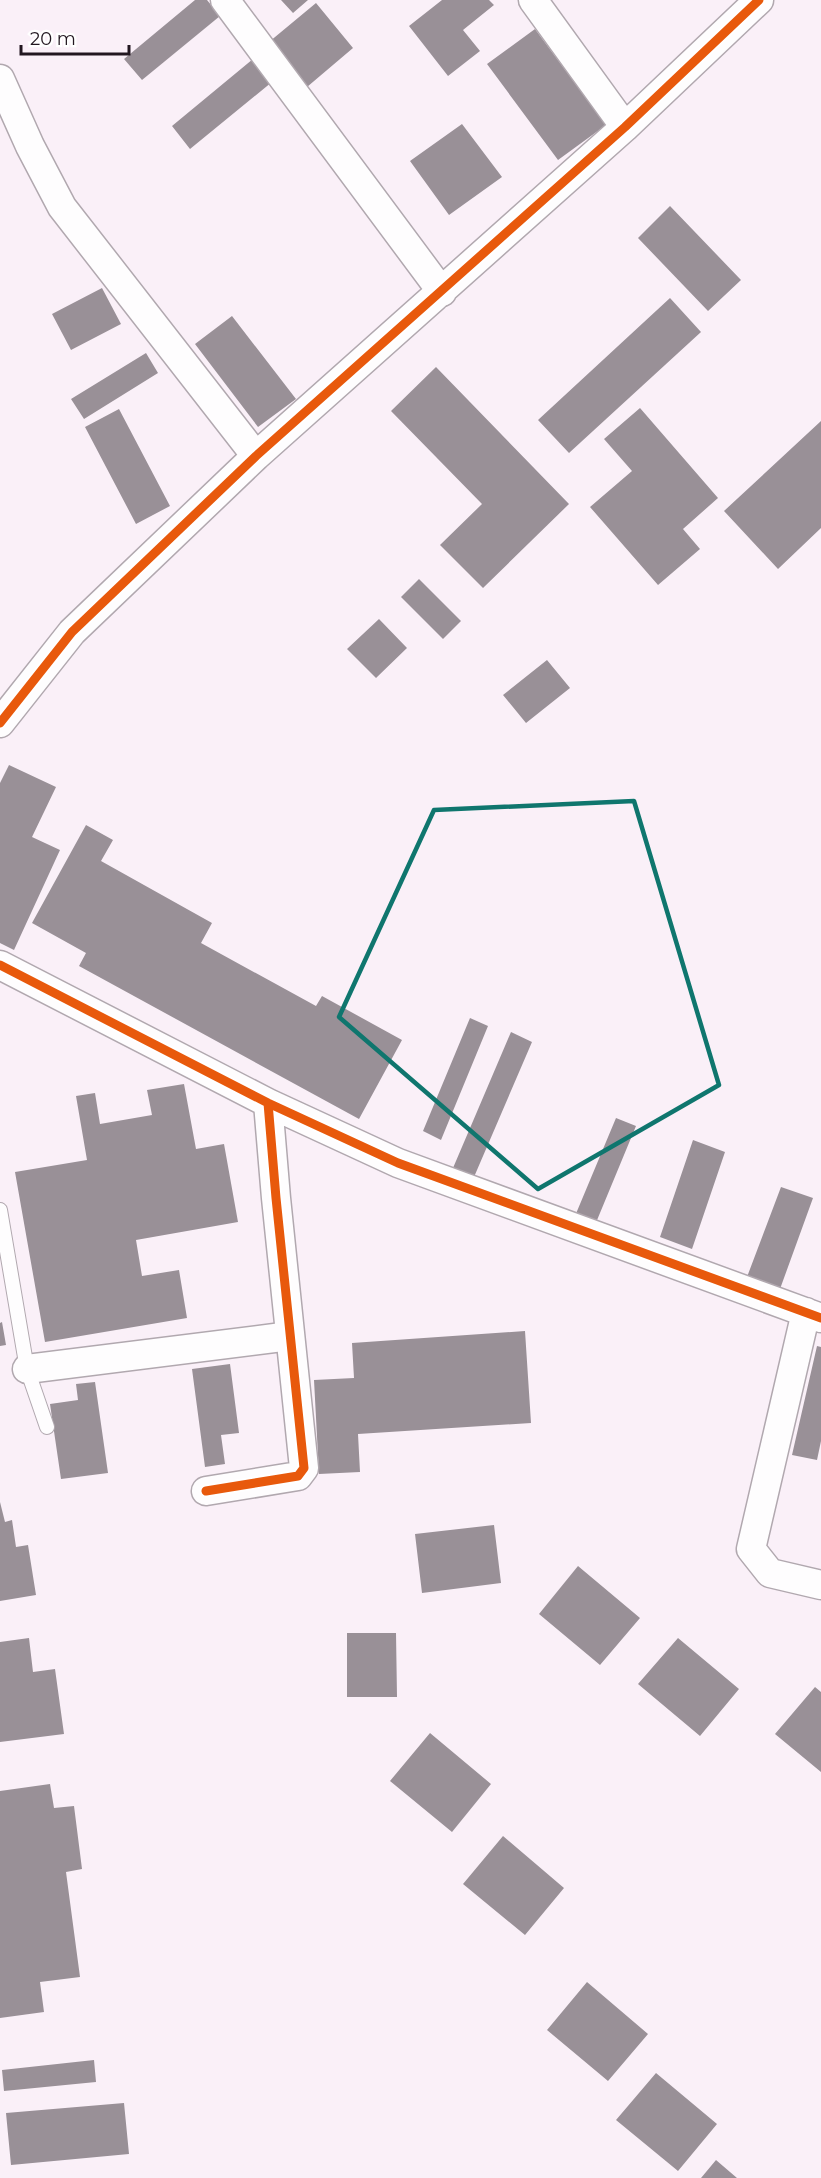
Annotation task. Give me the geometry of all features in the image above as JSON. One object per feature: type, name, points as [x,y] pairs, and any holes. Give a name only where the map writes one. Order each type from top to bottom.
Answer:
[{"type":"street","points":[[225,0],[442,292]]},
{"type":"street","points":[[533,0],[625,127]]},
{"type":"street","points":[[0,723],[72,632],[256,456],[625,127],[759,0]]},
{"type":"street","points":[[0,80],[30,146],[62,207],[256,456]]},
{"type":"street","points":[[0,965],[268,1103],[398,1163],[813,1315],[751,1549],[770,1573],[821,1585]]},
{"type":"street","points":[[206,1491],[298,1476],[304,1468],[268,1103]]},
{"type":"street","points":[[27,1369],[290,1336]]},
{"type":"lane","points":[[0,1210],[27,1369],[47,1427]]},
{"type":"highlighted area","points":[[634,801],[719,1085],[538,1189],[339,1017],[434,810]]},
{"type":"building","points":[[195,0],[207,0],[220,16],[142,80],[124,59]]},
{"type":"building","points":[[281,0],[308,0],[293,13]]},
{"type":"building","points":[[442,0],[489,0],[494,5],[463,30],[480,51],[448,76],[409,26]]},
{"type":"building","points":[[316,3],[353,48],[307,87],[269,42]]},
{"type":"building","points":[[535,29],[606,125],[558,160],[487,64]]},
{"type":"building","points":[[253,59],[272,82],[190,149],[172,126]]},
{"type":"building","points":[[462,124],[502,177],[449,215],[410,161]]},
{"type":"building","points":[[670,206],[741,280],[708,311],[638,238]]},
{"type":"building","points":[[102,288],[121,324],[71,350],[52,314]]},
{"type":"building","points":[[670,298],[701,332],[569,453],[538,420]]},
{"type":"building","points":[[232,316],[296,399],[258,427],[195,344]]},
{"type":"building","points":[[146,353],[158,373],[84,419],[71,399]]},
{"type":"building","points":[[436,367],[569,504],[483,588],[440,545],[482,504],[391,411]]},
{"type":"building","points":[[640,408],[718,498],[683,529],[700,549],[658,585],[590,507],[632,471],[604,439]]},
{"type":"building","points":[[119,409],[170,506],[136,524],[85,427]]},
{"type":"building","points":[[821,421],[821,528],[778,569],[724,511]]},
{"type":"building","points":[[419,579],[461,621],[443,639],[401,597]]},
{"type":"building","points":[[379,619],[407,648],[376,678],[347,649]]},
{"type":"building","points":[[547,660],[570,688],[526,723],[503,695]]},
{"type":"building","points":[[9,765],[56,787],[32,837],[60,850],[14,950],[0,943],[0,783]]},
{"type":"building","points":[[86,825],[113,840],[101,861],[212,923],[201,943],[316,1006],[322,996],[402,1040],[359,1119],[79,966],[86,953],[32,923]]},
{"type":"building","points":[[470,1018],[488,1026],[441,1140],[423,1131]]},
{"type":"building","points":[[511,1032],[532,1042],[474,1177],[453,1168]]},
{"type":"building","points":[[184,1084],[196,1149],[224,1144],[238,1222],[136,1240],[142,1276],[179,1270],[187,1318],[45,1342],[15,1172],[87,1160],[76,1096],[95,1093],[100,1124],[152,1115],[147,1090]]},
{"type":"building","points":[[616,1118],[636,1126],[595,1225],[575,1216]]},
{"type":"building","points":[[693,1140],[725,1152],[692,1249],[660,1237]]},
{"type":"building","points":[[781,1187],[813,1198],[780,1289],[747,1277]]},
{"type":"building","points":[[2,1322],[6,1345],[0,1346],[0,1323]]},
{"type":"building","points":[[525,1331],[531,1423],[358,1434],[360,1472],[319,1474],[314,1380],[354,1378],[352,1343]]},
{"type":"building","points":[[817,1346],[821,1347],[821,1441],[817,1460],[792,1455]]},
{"type":"building","points":[[230,1364],[239,1433],[221,1435],[225,1464],[205,1467],[192,1369]]},
{"type":"building","points":[[95,1382],[108,1473],[61,1479],[50,1404],[78,1400],[76,1384]]},
{"type":"building","points":[[0,1502],[5,1522],[12,1520],[16,1547],[28,1545],[36,1595],[0,1601]]},
{"type":"building","points":[[494,1525],[501,1583],[422,1593],[415,1534]]},
{"type":"building","points":[[578,1566],[640,1618],[600,1665],[539,1614]]},
{"type":"building","points":[[347,1633],[396,1633],[397,1697],[347,1697]]},
{"type":"building","points":[[29,1638],[33,1672],[55,1669],[64,1734],[0,1742],[0,1642]]},
{"type":"building","points":[[678,1638],[739,1689],[700,1736],[638,1684]]},
{"type":"building","points":[[815,1687],[821,1692],[821,1772],[775,1734]]},
{"type":"building","points":[[430,1733],[491,1784],[452,1832],[390,1781]]},
{"type":"building","points":[[50,1784],[54,1808],[74,1806],[82,1869],[66,1872],[80,1977],[40,1982],[44,2012],[0,2018],[0,1791]]},
{"type":"building","points":[[503,1836],[564,1888],[525,1935],[463,1884]]},
{"type":"building","points":[[587,1982],[648,2034],[608,2081],[547,2030]]},
{"type":"building","points":[[94,2060],[96,2082],[4,2091],[2,2070]]},
{"type":"building","points":[[656,2073],[717,2124],[678,2171],[616,2120]]},
{"type":"building","points":[[124,2103],[129,2154],[11,2165],[6,2113]]},
{"type":"building","points":[[716,2160],[737,2178],[701,2178]]},
{"type":"cycle path","points":[[0,723],[72,632],[256,456],[625,127],[759,0]]},
{"type":"cycle path","points":[[0,965],[268,1103],[398,1163],[821,1318]]},
{"type":"cycle path","points":[[206,1491],[298,1476],[304,1468],[268,1103]]}]
